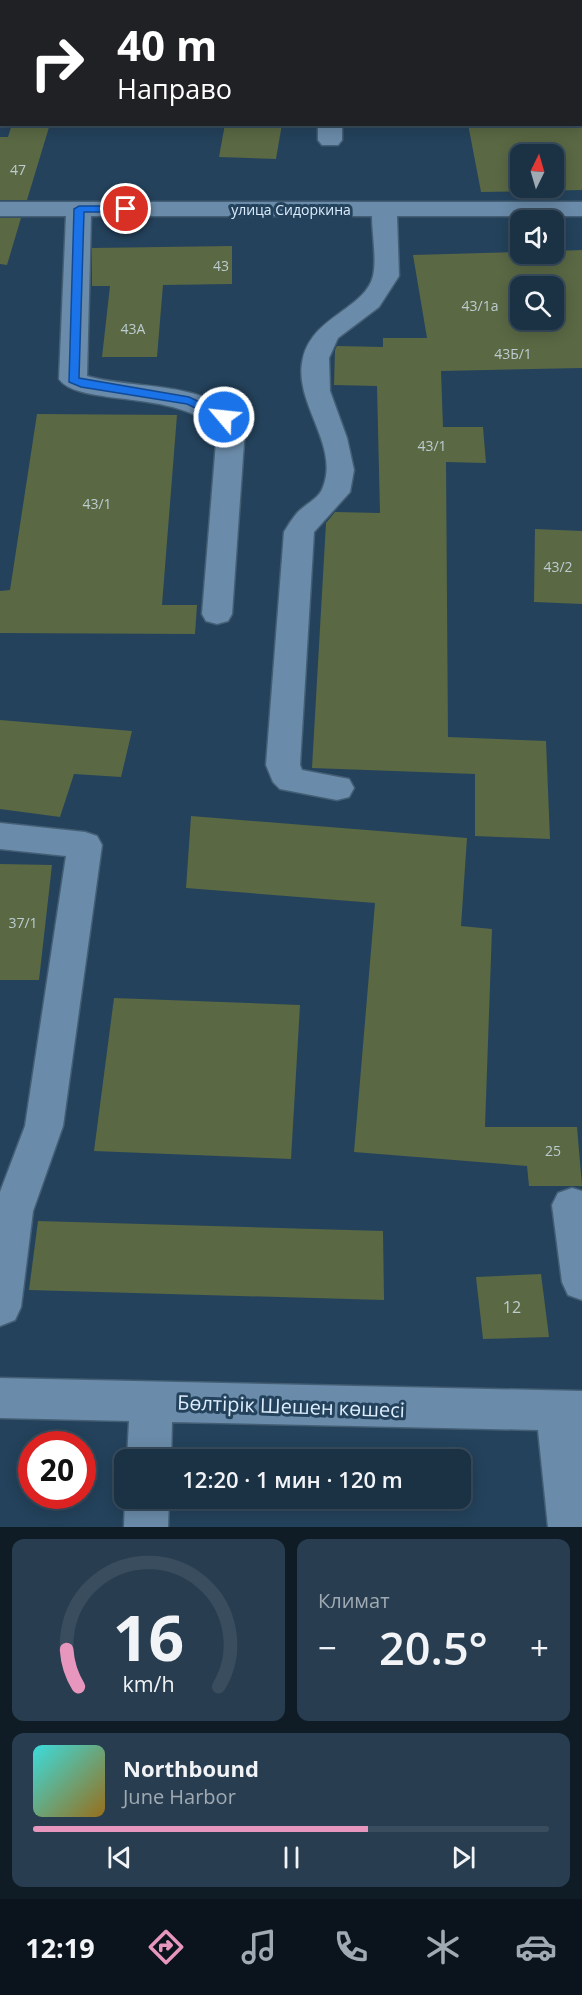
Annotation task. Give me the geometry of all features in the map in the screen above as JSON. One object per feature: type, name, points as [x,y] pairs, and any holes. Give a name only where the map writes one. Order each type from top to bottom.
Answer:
[{"type":"street","name":"улица Сидоркина","points":[[0,209],[582,209]]},
{"type":"street","points":[[79,209],[73,379],[81,384],[199,404],[224,417],[231,428],[217,614]]},
{"type":"street","points":[[337,788],[292,780],[285,774],[283,765],[299,532],[313,512],[337,490],[340,470],[339,455],[314,381],[316,357],[332,328],[375,299],[382,287],[386,276],[384,209]]},
{"type":"street","points":[[0,836],[85,845],[44,1126],[13,1211],[0,1307]]},
{"type":"street","points":[[572,1205],[582,1282]]},
{"type":"street","name":"Бөлтірік Шешен көшесі","points":[[0,1398],[570,1412]]},
{"type":"street","points":[[149,1449],[151,1402]]},
{"type":"street","points":[[570,1412],[570,1527]]},
{"type":"street","points":[[146,1527],[147,1509]]},
{"type":"building","points":[[11,126],[49,126],[27,200],[0,200],[0,137],[8,137]]},
{"type":"building","points":[[225,126],[282,126],[276,159],[219,157]]},
{"type":"building","points":[[468,126],[582,126],[582,190],[564,190],[564,144],[510,144],[510,191],[481,192]]},
{"type":"building","points":[[0,218],[21,218],[7,265],[0,264]]},
{"type":"building","points":[[232,246],[232,284],[163,285],[157,357],[102,357],[110,286],[92,286],[92,248]]},
{"type":"building","points":[[582,250],[582,368],[441,371],[443,427],[483,427],[486,463],[446,462],[448,737],[546,741],[550,839],[475,836],[475,774],[312,768],[326,523],[335,512],[380,513],[377,386],[334,385],[335,350],[337,346],[383,347],[383,338],[427,338],[413,255],[510,252],[510,264],[564,264],[564,251]]},
{"type":"building","points":[[37,414],[177,415],[162,605],[197,605],[195,634],[0,633],[0,591],[10,590]]},
{"type":"building","points":[[535,529],[582,531],[582,604],[534,602]]},
{"type":"building","points":[[0,720],[132,731],[121,777],[74,774],[60,817],[0,809]]},
{"type":"building","points":[[191,816],[467,838],[461,926],[492,929],[485,1127],[577,1127],[582,1186],[529,1186],[527,1166],[354,1152],[375,903],[186,888]]},
{"type":"building","points":[[0,864],[52,865],[39,980],[0,980]]},
{"type":"building","points":[[114,998],[300,1005],[291,1159],[94,1151]]},
{"type":"building","points":[[38,1221],[383,1231],[384,1300],[29,1290]]},
{"type":"building","points":[[541,1274],[549,1337],[483,1339],[476,1277]]},
{"type":"route","points":[[126,209],[79,209],[73,379],[81,384],[189,401],[209,408],[224,417]]}]
